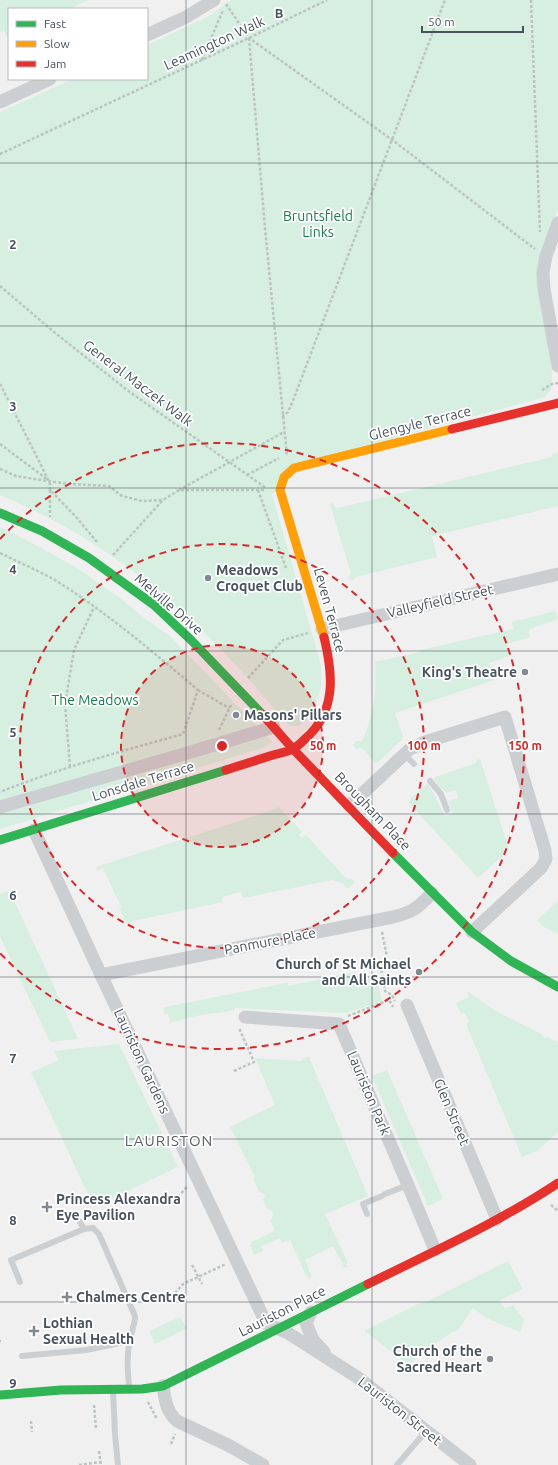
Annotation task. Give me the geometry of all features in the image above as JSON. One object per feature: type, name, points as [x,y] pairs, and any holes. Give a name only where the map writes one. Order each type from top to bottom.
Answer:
[{"type":"street","points":[[148,35],[220,2]]},
{"type":"street","points":[[0,102],[48,80]]},
{"type":"street","points":[[558,223],[546,256],[543,280],[558,366]]},
{"type":"street","name":"Glengyle Terrace","points":[[288,471],[294,468],[558,403]]},
{"type":"street","name":"Leven Terrace","points":[[288,471],[282,479],[280,490],[322,629],[330,669],[330,690],[326,713],[314,731],[294,749]]},
{"type":"street","name":"Melville Drive","points":[[0,513],[42,531],[89,558],[154,605],[191,640],[294,749]]},
{"type":"street","name":"Valleyfield Street","points":[[322,629],[558,574]]},
{"type":"street","points":[[349,806],[410,749],[425,742],[505,717],[545,850],[546,859],[541,868],[472,932]]},
{"type":"street","points":[[0,807],[274,727]]},
{"type":"street","name":"Brougham Place","points":[[294,749],[432,893],[472,932],[511,961],[558,987]]},
{"type":"street","name":"Lonsdale Terrace","points":[[0,840],[294,749]]},
{"type":"street","name":"Lauriston Gardens","points":[[34,830],[263,1319],[269,1325],[278,1329]]},
{"type":"street","name":"Panmure Place","points":[[101,975],[409,912],[419,907],[432,893]]},
{"type":"street","name":"Glen Street","points":[[403,1006],[497,1219]]},
{"type":"street","points":[[241,1020],[340,1024]]},
{"type":"street","name":"Lauriston Park","points":[[340,1024],[435,1250]]},
{"type":"street","name":"Lauriston Place","points":[[0,1395],[61,1390],[113,1390],[162,1386],[497,1219],[558,1183]]},
{"type":"street","name":"Lauriston Street","points":[[311,1312],[306,1323],[309,1332],[313,1340],[329,1360]]},
{"type":"street","name":"Lauriston Street","points":[[278,1329],[288,1333],[357,1377],[470,1465]]},
{"type":"street","points":[[162,1386],[167,1408],[170,1415],[177,1421],[228,1444],[263,1465]]},
{"type":"lane","points":[[404,754],[414,764]]},
{"type":"lane","points":[[430,781],[441,794],[447,810]]},
{"type":"lane","points":[[367,1214],[363,1204],[408,1185]]},
{"type":"lane","points":[[80,1222],[84,1229]]},
{"type":"lane","points":[[20,1282],[11,1260],[84,1229],[93,1228],[99,1234],[135,1316],[127,1367],[130,1389]]},
{"type":"lane","points":[[22,1356],[86,1350],[130,1341]]},
{"type":"lane","points":[[113,1390],[114,1434],[118,1465]]},
{"type":"lane","points":[[397,1465],[426,1431]]},
{"type":"path","points":[[202,60],[220,2],[223,0]]},
{"type":"path","name":"Leamington Walk","points":[[0,154],[327,0]]},
{"type":"path","points":[[282,417],[288,412],[294,398],[445,0]]},
{"type":"path","points":[[531,0],[540,237]]},
{"type":"path","points":[[220,2],[249,38],[391,139],[546,256]]},
{"type":"path","points":[[249,38],[288,471]]},
{"type":"path","name":"General Maczek Walk","points":[[0,286],[54,332],[127,390],[268,490],[258,490]]},
{"type":"path","points":[[0,384],[48,480],[50,490],[50,523]]},
{"type":"path","points":[[110,558],[163,500],[284,432]]},
{"type":"path","points":[[0,444],[48,480]]},
{"type":"path","points":[[0,469],[16,476],[69,484],[109,486],[122,496],[142,501],[163,500]]},
{"type":"path","points":[[50,490],[77,518],[100,547]]},
{"type":"path","points":[[179,490],[258,490],[287,571]]},
{"type":"path","points":[[0,553],[54,580],[82,598],[138,638],[198,690],[229,708]]},
{"type":"path","points":[[70,767],[64,704],[74,650],[94,607]]},
{"type":"path","points":[[304,627],[306,634]]},
{"type":"path","points":[[245,682],[283,640],[322,629]]},
{"type":"path","points":[[0,792],[72,766],[183,734],[198,690]]},
{"type":"path","points":[[212,746],[231,705]]},
{"type":"path","points":[[340,1024],[348,1016],[389,1000],[395,1009],[403,1006],[392,994],[385,991],[381,968],[387,957],[379,919]]},
{"type":"path","points":[[234,1071],[254,1062],[241,1020]]},
{"type":"path","points":[[176,1206],[176,1200],[187,1187],[198,1181]]},
{"type":"path","points":[[175,1293],[183,1284],[235,1260]]},
{"type":"path","points":[[192,1265],[202,1284]]},
{"type":"path","points":[[92,1390],[96,1428]]},
{"type":"path","points":[[31,1421],[32,1432]]},
{"type":"path","points":[[79,1465],[101,1464],[99,1451]]},
{"type":"green space","points":[[0,0],[89,0],[71,8],[8,8],[8,36],[4,31],[0,32]]},
{"type":"green space","name":"Bruntsfield Links","points":[[231,0],[558,0],[558,209],[539,259],[537,275],[552,371],[551,389],[545,397],[314,460],[272,494],[319,658],[321,670],[320,689],[311,714],[299,725],[293,726],[286,723],[256,687],[192,621],[158,591],[122,563],[84,538],[43,515],[0,495],[0,112],[71,80],[148,80],[148,45],[209,16]]},
{"type":"green space","points":[[558,452],[558,506],[432,536],[437,557],[356,577],[354,580],[350,580],[349,575],[351,574],[330,504],[334,503],[334,506],[338,508],[552,457],[552,454]]},
{"type":"green space","name":"The Meadows","points":[[0,527],[79,569],[170,636],[272,742],[262,748],[0,829]]},
{"type":"green space","points":[[556,611],[558,619],[530,629],[530,637],[507,644],[510,656],[489,663],[494,680],[395,713],[403,736],[401,741],[376,764],[362,748],[357,750],[353,745],[355,741],[362,741],[372,712],[376,682],[375,661],[420,652],[420,650],[513,629],[512,622]]},
{"type":"green space","points":[[480,759],[509,850],[478,878],[409,803],[410,800],[428,783],[445,816],[452,814],[448,801],[458,798],[456,790],[446,793],[433,779],[476,763],[477,760]]},
{"type":"green space","points":[[279,807],[302,832],[299,835],[302,838],[306,835],[346,878],[352,879],[355,882],[347,889],[344,884],[333,880],[243,898],[241,892],[222,897],[223,902],[133,921],[127,925],[119,908],[121,907],[103,868],[97,871],[96,867]]},
{"type":"green space","points":[[13,890],[15,894],[13,895],[13,898],[78,1039],[50,1042],[0,936],[0,894]]},
{"type":"green space","points":[[558,901],[558,934],[542,926],[537,920]]},
{"type":"green space","points":[[355,972],[356,978],[376,974],[382,1001],[346,1013],[234,1008],[235,1010],[196,1016],[170,1023],[168,1014],[164,1014],[163,1010],[165,1007],[271,986],[287,983],[288,986]]},
{"type":"green space","points":[[467,991],[496,1011],[541,1034],[544,1038],[548,1037],[558,1042],[558,1132],[537,1151],[522,1157],[466,1024],[469,1022],[465,1013],[461,1014],[456,1003],[469,997]]},
{"type":"green space","points":[[119,1044],[178,1167],[94,1207],[31,1072],[59,1060],[54,1051]]},
{"type":"green space","points":[[306,1057],[309,1057],[368,1196],[325,1214],[348,1263],[346,1264],[348,1267],[345,1268],[333,1246],[305,1260],[312,1277],[309,1278],[306,1276],[290,1240],[282,1243],[280,1238],[261,1246],[263,1251],[254,1255],[250,1245],[252,1244],[251,1242],[275,1231],[270,1220],[272,1219],[273,1213],[271,1210],[267,1209],[263,1200],[265,1197],[263,1193],[259,1192],[253,1178],[255,1177],[230,1127],[275,1105],[255,1058],[302,1061]]},
{"type":"green space","points":[[387,1070],[443,1199],[428,1206],[372,1076]]},
{"type":"green space","points":[[508,1261],[523,1289],[499,1301],[505,1308],[513,1305],[524,1320],[520,1332],[486,1318],[473,1308],[458,1330],[452,1332],[416,1358],[410,1366],[399,1358],[400,1356],[398,1354],[396,1356],[368,1333],[365,1334],[365,1330],[422,1302],[426,1302]]},
{"type":"green space","points":[[180,1317],[187,1328],[155,1344],[149,1331]]},
{"type":"traffic: fast","points":[[0,513],[42,531],[89,558],[154,605],[191,640],[262,714]]},
{"type":"traffic: fast","points":[[0,840],[226,770]]},
{"type":"traffic: fast","points":[[393,853],[472,932],[511,961],[558,987]]},
{"type":"traffic: fast","points":[[0,1395],[61,1390],[142,1389],[163,1386],[368,1284]]},
{"type":"traffic: slow","points":[[324,637],[280,490],[284,477],[294,468],[452,429]]},
{"type":"traffic: jam","points":[[452,429],[558,403]]},
{"type":"traffic: jam","points":[[226,770],[291,750],[300,744],[315,728],[323,716],[330,691],[329,665],[324,637]]},
{"type":"traffic: jam","points":[[262,714],[293,749],[393,853]]},
{"type":"traffic: jam","points":[[368,1284],[488,1224],[535,1198],[558,1183]]},
{"type":"place","name":"Meadows Croquet Club","points":[[208,578]]},
{"type":"place","name":"King's Theatre","points":[[525,672]]},
{"type":"place","name":"Masons' Pillars","points":[[236,715]]},
{"type":"place","name":"Church of St Michael and All Saints","points":[[419,972]]},
{"type":"place","name":"Princess Alexandra Eye Pavilion","points":[[47,1207]]},
{"type":"place","name":"Chalmers Centre","points":[[67,1297]]},
{"type":"place","name":"Lothian Sexual Health","points":[[34,1331]]},
{"type":"place","name":"Church of the Sacred Heart","points":[[490,1359]]},
{"type":"district","name":"LAURISTON","points":[[169,1141]]}]
